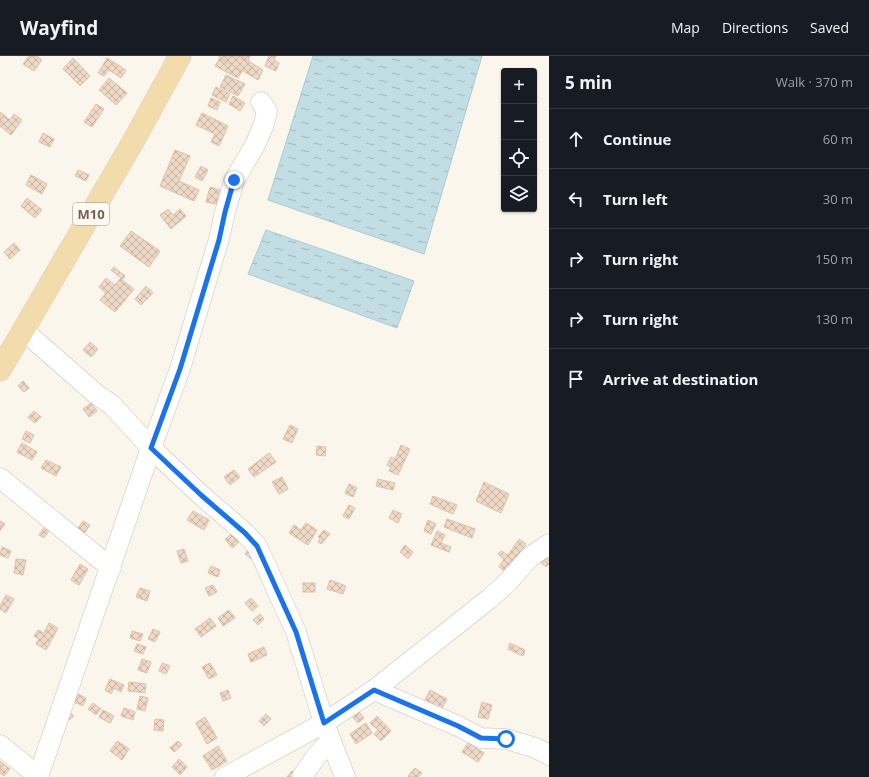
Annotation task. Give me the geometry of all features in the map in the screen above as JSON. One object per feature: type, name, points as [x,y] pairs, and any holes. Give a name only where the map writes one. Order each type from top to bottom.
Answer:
[{"type":"main road","name":"M10","points":[[0,370],[134,140],[180,56]]},
{"type":"street","points":[[0,745],[38,777],[151,448],[180,369],[219,240],[234,180],[255,145],[264,124],[267,111],[261,102]]},
{"type":"street","points":[[23,330],[96,394],[112,405],[151,448],[201,495],[245,533],[257,546],[296,632],[328,731],[345,777]]},
{"type":"street","points":[[0,478],[110,568]]},
{"type":"street","points":[[225,777],[328,731],[374,690],[489,599],[506,584],[530,557],[549,544]]},
{"type":"street","points":[[374,690],[458,726],[481,738],[506,739],[536,748],[549,755]]},
{"type":"street","points":[[302,777],[315,758],[328,731]]},
{"type":"water","points":[[313,56],[482,56],[424,254],[268,200]]},
{"type":"water","points":[[266,230],[414,281],[397,328],[248,274]]},
{"type":"building","points":[[29,56],[37,56],[42,60],[34,71],[23,64]]},
{"type":"building","points":[[219,56],[240,56],[263,70],[258,80]]},
{"type":"building","points":[[241,56],[250,56],[248,61]]},
{"type":"building","points":[[269,56],[276,56],[274,60],[279,63],[276,71],[265,66]]},
{"type":"building","points":[[73,58],[90,76],[80,86],[63,69]]},
{"type":"building","points":[[107,58],[126,70],[121,78],[109,70],[104,76],[98,73]]},
{"type":"building","points":[[220,58],[242,71],[238,78],[215,66]]},
{"type":"building","points":[[226,75],[245,84],[238,96],[220,87]]},
{"type":"building","points":[[109,78],[127,93],[116,105],[99,90]]},
{"type":"building","points":[[216,87],[230,94],[226,102],[212,95]]},
{"type":"building","points":[[233,96],[245,103],[240,111],[229,104]]},
{"type":"building","points":[[211,98],[220,102],[217,110],[208,106]]},
{"type":"building","points":[[96,104],[104,109],[92,127],[84,122]]},
{"type":"building","points":[[0,112],[10,120],[14,114],[22,120],[11,135],[0,126]]},
{"type":"building","points":[[202,113],[228,126],[219,146],[211,142],[215,134],[196,125]]},
{"type":"building","points":[[43,133],[54,139],[50,147],[39,142]]},
{"type":"building","points":[[175,150],[190,156],[179,181],[199,190],[194,201],[160,186]]},
{"type":"building","points":[[201,166],[208,170],[202,181],[195,177]]},
{"type":"building","points":[[78,170],[89,175],[86,181],[75,176]]},
{"type":"building","points":[[31,175],[47,184],[42,194],[26,185]]},
{"type":"building","points":[[210,187],[220,190],[216,204],[206,202]]},
{"type":"building","points":[[27,198],[42,210],[35,218],[21,206]]},
{"type":"building","points":[[168,209],[173,215],[180,209],[186,216],[171,229],[160,215]]},
{"type":"building","points":[[131,231],[160,251],[149,267],[120,246]]},
{"type":"building","points":[[14,243],[20,250],[10,259],[4,252]]},
{"type":"building","points":[[114,267],[125,276],[122,280],[134,289],[115,312],[100,300],[106,293],[99,287],[106,278],[115,285],[121,278],[111,270]]},
{"type":"building","points":[[146,286],[153,293],[141,305],[135,299]]},
{"type":"building","points":[[90,342],[98,349],[91,357],[83,350]]},
{"type":"building","points":[[23,381],[29,388],[24,392],[18,386]]},
{"type":"building","points":[[91,403],[97,411],[89,417],[83,409]]},
{"type":"building","points":[[34,411],[41,417],[35,423],[28,417]]},
{"type":"building","points":[[290,425],[298,429],[292,443],[283,439]]},
{"type":"building","points":[[26,431],[34,435],[30,443],[22,439]]},
{"type":"building","points":[[22,443],[37,452],[32,460],[17,452]]},
{"type":"building","points":[[401,445],[410,449],[398,475],[389,471],[391,467],[387,465],[391,457],[395,459]]},
{"type":"building","points":[[317,446],[326,447],[325,456],[316,455]]},
{"type":"building","points":[[269,453],[276,462],[254,477],[248,469]]},
{"type":"building","points":[[46,460],[61,467],[56,476],[41,468]]},
{"type":"building","points":[[234,470],[240,477],[230,485],[224,477]]},
{"type":"building","points":[[282,477],[288,489],[279,494],[272,482]]},
{"type":"building","points":[[378,479],[395,483],[393,490],[376,486]]},
{"type":"building","points":[[484,482],[509,494],[501,513],[476,501]]},
{"type":"building","points":[[349,484],[357,488],[353,497],[345,493]]},
{"type":"building","points":[[433,496],[457,505],[453,514],[430,504]]},
{"type":"building","points":[[349,505],[355,508],[349,519],[343,516]]},
{"type":"building","points":[[393,510],[402,514],[398,523],[389,518]]},
{"type":"building","points":[[193,511],[209,520],[204,530],[187,520]]},
{"type":"building","points":[[447,519],[475,529],[472,538],[444,527]]},
{"type":"building","points":[[428,520],[436,524],[431,534],[424,531]]},
{"type":"building","points":[[0,521],[5,524],[0,531]]},
{"type":"building","points":[[83,521],[90,525],[83,535],[77,530]]},
{"type":"building","points":[[306,523],[317,530],[308,545],[289,533],[294,525],[301,530]]},
{"type":"building","points":[[45,526],[50,529],[44,538],[39,535]]},
{"type":"building","points":[[324,530],[330,534],[321,544],[318,542],[320,538],[318,537]]},
{"type":"building","points":[[437,531],[445,535],[441,543],[451,547],[449,552],[431,545]]},
{"type":"building","points":[[234,532],[240,541],[232,548],[225,539]]},
{"type":"building","points":[[519,539],[526,544],[507,573],[499,567],[504,559],[498,554],[501,551],[508,555]]},
{"type":"building","points":[[405,545],[413,552],[408,559],[400,552]]},
{"type":"building","points":[[2,547],[11,551],[8,558],[0,555]]},
{"type":"building","points":[[250,548],[255,562],[245,554]]},
{"type":"building","points":[[184,549],[188,561],[181,563],[177,551]]},
{"type":"building","points":[[547,558],[549,560],[549,564],[546,567],[541,563]]},
{"type":"building","points":[[16,559],[26,560],[23,575],[14,573]]},
{"type":"building","points":[[80,564],[88,569],[79,585],[71,580]]},
{"type":"building","points":[[211,566],[220,570],[218,577],[208,573]]},
{"type":"building","points":[[330,580],[346,586],[343,594],[327,589]]},
{"type":"building","points":[[303,583],[315,583],[315,592],[303,592]]},
{"type":"building","points":[[213,585],[217,592],[209,596],[205,588]]},
{"type":"building","points":[[140,588],[150,591],[147,601],[136,597]]},
{"type":"building","points":[[6,595],[14,599],[6,613],[0,609],[0,606]]},
{"type":"building","points":[[251,598],[258,606],[252,611],[245,603]]},
{"type":"building","points":[[229,610],[235,618],[223,626],[218,618]]},
{"type":"building","points":[[260,614],[264,619],[258,625],[253,620]]},
{"type":"building","points":[[210,618],[216,626],[201,637],[195,629]]},
{"type":"building","points":[[49,623],[58,628],[46,650],[36,644],[39,639],[34,636],[38,630],[44,633]]},
{"type":"building","points":[[153,629],[160,632],[155,642],[148,639]]},
{"type":"building","points":[[132,631],[143,634],[140,641],[130,638]]},
{"type":"building","points":[[510,643],[525,650],[523,656],[508,649]]},
{"type":"building","points":[[137,644],[146,647],[143,654],[134,651]]},
{"type":"building","points":[[264,647],[267,655],[251,662],[248,654]]},
{"type":"building","points":[[142,659],[151,662],[147,673],[138,670]]},
{"type":"building","points":[[162,663],[170,666],[166,674],[159,671]]},
{"type":"building","points":[[210,663],[217,675],[209,679],[202,667]]},
{"type":"building","points":[[110,679],[124,685],[121,692],[114,688],[111,694],[105,690]]},
{"type":"building","points":[[129,682],[146,684],[145,693],[128,691]]},
{"type":"building","points":[[228,690],[231,698],[223,701],[220,693]]},
{"type":"building","points":[[430,690],[447,699],[441,710],[424,702]]},
{"type":"building","points":[[78,694],[86,698],[83,706],[74,702]]},
{"type":"building","points":[[140,696],[148,698],[145,711],[137,709]]},
{"type":"building","points":[[482,702],[492,705],[488,719],[478,717]]},
{"type":"building","points":[[93,703],[101,709],[96,715],[88,709]]},
{"type":"building","points":[[124,708],[135,712],[133,720],[121,716]]},
{"type":"building","points":[[356,708],[364,718],[358,723],[350,714]]},
{"type":"building","points":[[103,710],[114,716],[110,723],[99,717]]},
{"type":"building","points":[[69,711],[74,716],[65,723]]},
{"type":"building","points":[[266,714],[271,719],[264,726],[259,721]]},
{"type":"building","points":[[377,716],[391,731],[381,741],[374,734],[378,730],[370,723]]},
{"type":"building","points":[[205,717],[217,738],[207,744],[196,723]]},
{"type":"building","points":[[155,719],[164,720],[163,731],[154,730]]},
{"type":"building","points":[[366,723],[372,733],[356,744],[350,734]]},
{"type":"building","points":[[117,741],[129,749],[122,760],[110,751]]},
{"type":"building","points":[[178,741],[182,745],[174,752],[170,748]]},
{"type":"building","points":[[468,743],[484,753],[478,762],[462,752]]},
{"type":"building","points":[[218,746],[227,761],[212,770],[203,756]]},
{"type":"building","points":[[179,759],[187,767],[180,775],[172,767]]},
{"type":"building","points":[[0,761],[10,769],[4,776],[0,773]]},
{"type":"building","points":[[415,768],[422,773],[418,777],[409,777],[408,776]]},
{"type":"building","points":[[292,771],[299,776],[287,777]]},
{"type":"route","points":[[234,180],[219,240],[180,369],[151,448],[201,495],[245,533],[257,546],[296,632],[324,723],[374,690],[458,726],[481,738],[506,739]]}]
